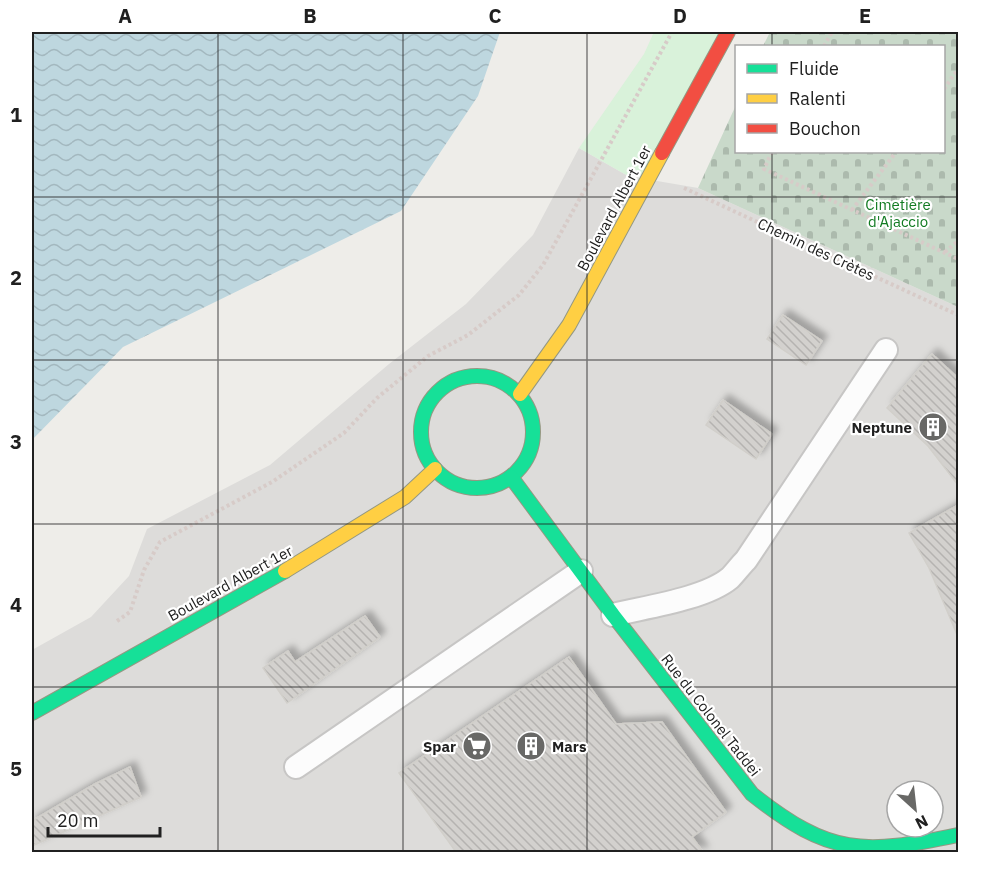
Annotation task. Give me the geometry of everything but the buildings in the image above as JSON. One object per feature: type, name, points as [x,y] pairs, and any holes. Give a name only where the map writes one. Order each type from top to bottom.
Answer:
[{"type":"main road","name":"Boulevard Albert 1er","points":[[520,394],[569,325],[728,32]]},
{"type":"main road","points":[[472,375],[490,377],[506,383],[520,394],[530,410],[534,428],[532,447],[524,463],[511,477],[496,485],[480,489],[463,487],[447,480],[435,469],[425,454],[421,437],[422,419],[429,403],[440,389],[455,380],[472,375]]},
{"type":"main road","name":"Boulevard Albert 1er","points":[[32,713],[314,555],[405,497],[435,469]]},
{"type":"main road","name":"Rue du Colonel Taddei","points":[[511,477],[613,615],[752,794],[779,817],[805,833],[835,844],[866,849],[905,846],[958,835]]},
{"type":"lane","points":[[613,615],[708,590],[729,578],[746,560],[886,350]]},
{"type":"lane","points":[[296,767],[581,571]]},
{"type":"path","points":[[114,624],[130,612],[144,570],[160,542],[272,482],[344,433],[377,398],[428,356],[468,335],[519,295],[543,265],[672,32]]},
{"type":"path","points":[[945,88],[958,69]]},
{"type":"path","points":[[772,153],[764,169],[958,259]]},
{"type":"path","points":[[852,210],[895,153]]},
{"type":"path","name":"Chemin des Crètes","points":[[683,187],[958,315]]},
{"type":"path","points":[[944,252],[958,241]]},
{"type":"shaded area","points":[[579,148],[628,176],[698,188],[958,307],[958,852],[32,852],[32,650],[91,617],[129,576],[147,529],[270,465],[389,364],[466,304],[533,235]]},
{"type":"green space","points":[[654,32],[728,32],[651,174],[628,176],[579,148],[644,54]]},
{"type":"green space","name":"Cimetière d'Ajaccio","points":[[770,32],[958,32],[958,307],[698,188],[735,107],[735,153],[945,153],[945,45],[764,45]]},
{"type":"water","points":[[32,32],[500,32],[478,96],[401,211],[123,347],[32,440]]},
{"type":"traffic: fast","points":[[477,376],[498,380],[517,392],[529,411],[533,432],[529,453],[517,472],[498,484],[477,488],[456,484],[437,472],[425,453],[421,432],[425,411],[437,392],[456,380],[477,376]]},
{"type":"traffic: fast","points":[[511,477],[613,615],[752,794],[804,829],[826,839],[849,845],[897,846],[958,835]]},
{"type":"traffic: fast","points":[[32,713],[285,571]]},
{"type":"traffic: slow","points":[[520,394],[569,325],[662,153]]},
{"type":"traffic: slow","points":[[285,571],[405,497],[435,469]]},
{"type":"traffic: jam","points":[[662,153],[728,32]]},
{"type":"place","name":"Neptune","points":[[933,427]]},
{"type":"place","name":"Spar","points":[[477,746]]},
{"type":"place","name":"Mars","points":[[531,746]]}]
